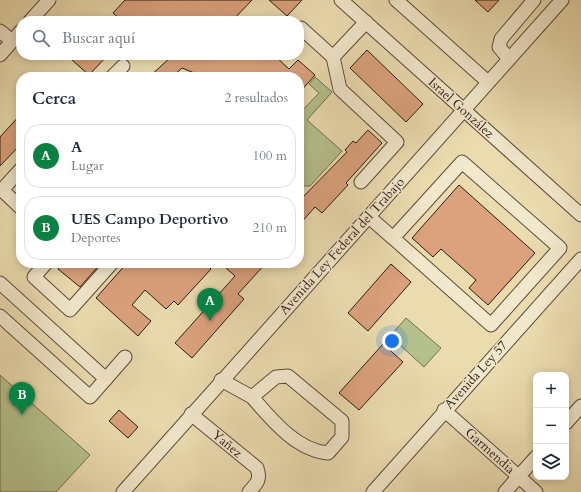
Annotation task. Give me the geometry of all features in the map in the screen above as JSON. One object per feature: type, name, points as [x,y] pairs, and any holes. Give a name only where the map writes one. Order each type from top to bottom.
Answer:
[{"type":"street","points":[[35,16],[49,0]]},
{"type":"street","name":"Israel González","points":[[341,0],[581,215]]},
{"type":"street","points":[[396,0],[488,82]]},
{"type":"street","points":[[509,59],[499,47],[501,39],[534,0]]},
{"type":"street","name":"Avenida Ley Federal del Trabajo","points":[[123,492],[221,380],[369,217],[562,0]]},
{"type":"street","points":[[333,57],[366,22]]},
{"type":"street","points":[[0,31],[12,41]]},
{"type":"street","points":[[304,31],[333,57],[340,89],[397,142],[361,182]]},
{"type":"street","points":[[0,55],[16,37]]},
{"type":"street","points":[[117,72],[123,66]]},
{"type":"street","points":[[369,217],[491,325],[560,248],[462,162],[393,238]]},
{"type":"street","points":[[16,175],[2,190],[16,203]]},
{"type":"street","name":"Avenida Ley 57","points":[[373,492],[444,410],[581,259]]},
{"type":"street","points":[[42,268],[34,277],[70,310],[108,268]]},
{"type":"street","points":[[0,284],[106,378]]},
{"type":"street","points":[[0,316],[90,397],[125,357]]},
{"type":"street","points":[[221,380],[252,398],[270,418],[298,443],[317,452],[328,453],[342,437],[342,421],[288,376],[276,378],[252,398]]},
{"type":"street","points":[[569,420],[581,406]]},
{"type":"street","name":"Garmendia","points":[[444,410],[536,492]]},
{"type":"street","name":"Yañez","points":[[191,414],[257,468],[259,481],[249,492]]},
{"type":"street","points":[[505,492],[533,461]]},
{"type":"green space","points":[[315,77],[332,92],[307,120],[342,151],[310,186],[304,186],[304,109],[319,93],[309,84]]},
{"type":"green space","points":[[406,318],[441,348],[424,367],[390,336]]},
{"type":"green space","points":[[0,375],[90,455],[56,492],[0,492]]},
{"type":"building","points":[[125,0],[252,0],[237,16],[116,16],[113,13]]},
{"type":"building","points":[[269,0],[302,0],[287,16]]},
{"type":"building","points":[[475,0],[499,0],[488,12]]},
{"type":"building","points":[[367,50],[423,104],[406,122],[350,68]]},
{"type":"building","points":[[72,60],[103,60],[92,72],[86,72]]},
{"type":"building","points":[[168,60],[279,60],[289,69],[298,60],[315,75],[304,87],[304,72],[192,72],[182,68],[178,72],[154,72]]},
{"type":"building","points":[[16,119],[16,149],[0,166],[0,137]]},
{"type":"building","points":[[368,130],[382,143],[346,183],[348,185],[322,213],[315,207],[304,219],[304,196],[347,152],[345,150],[353,141],[356,143]]},
{"type":"building","points":[[459,185],[535,253],[488,305],[469,288],[476,280],[441,249],[433,257],[412,238]]},
{"type":"building","points":[[391,264],[411,282],[368,331],[348,313]]},
{"type":"building","points":[[59,268],[97,268],[80,287],[58,269]]},
{"type":"building","points":[[123,268],[211,269],[178,305],[174,301],[166,309],[145,290],[132,305],[151,321],[138,336],[96,298]]},
{"type":"building","points":[[226,268],[261,268],[238,294],[244,299],[192,358],[175,343],[235,276]]},
{"type":"building","points":[[383,344],[403,362],[359,410],[339,393]]},
{"type":"building","points":[[119,410],[138,427],[128,438],[109,421]]},
{"type":"place","name":"A","points":[[210,321]]},
{"type":"place","name":"UES Campo Deportivo","points":[[22,415]]}]
